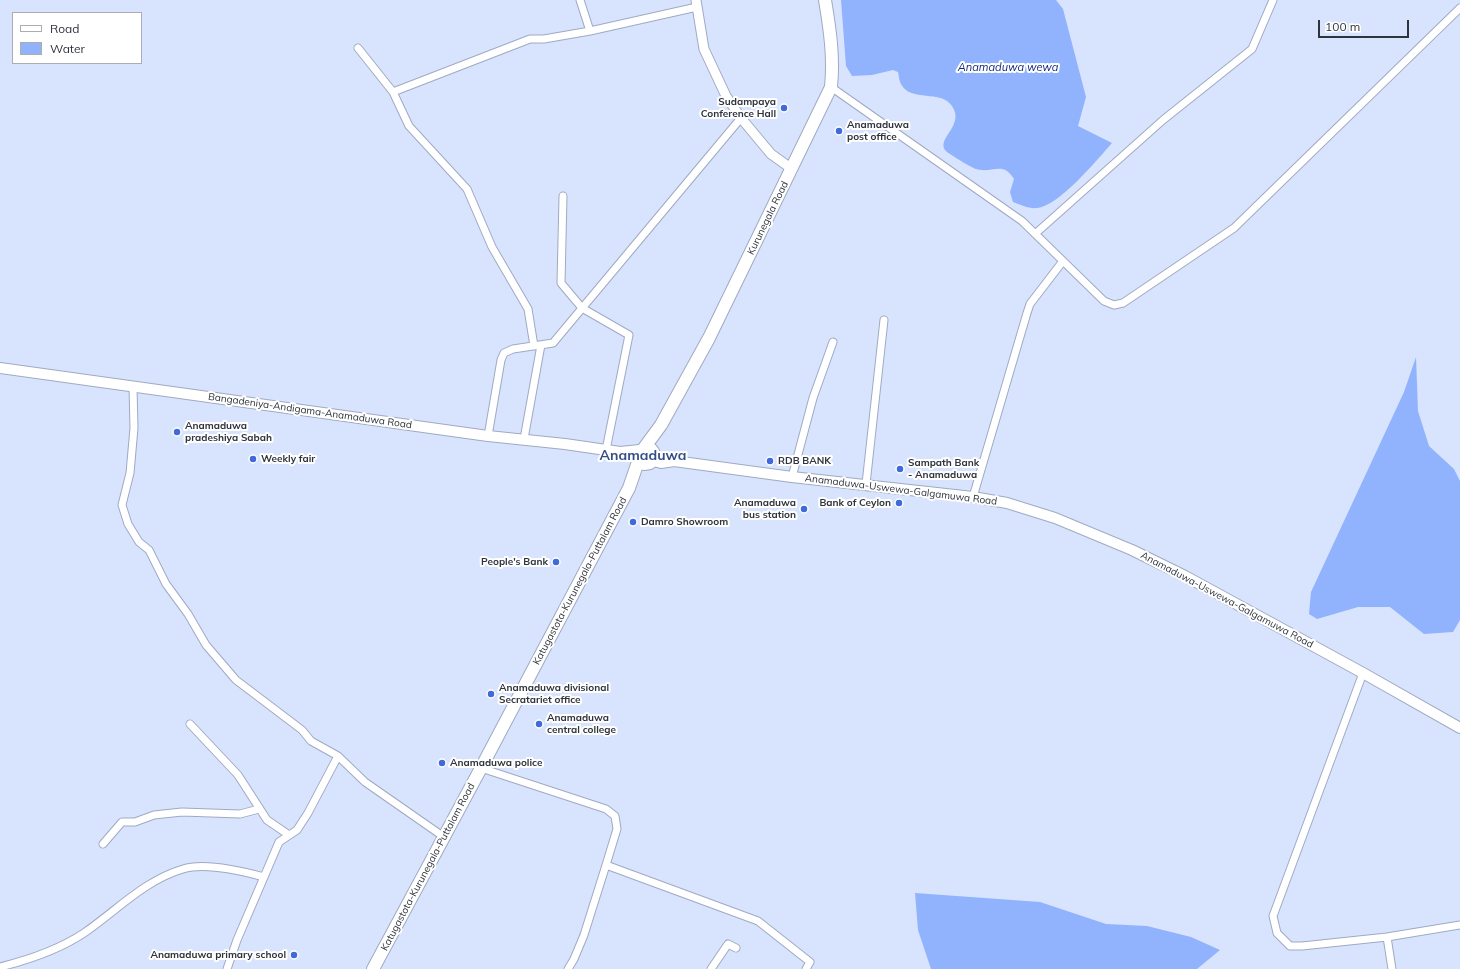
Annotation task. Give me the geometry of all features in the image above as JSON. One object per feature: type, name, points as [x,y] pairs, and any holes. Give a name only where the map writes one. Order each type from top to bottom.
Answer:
[{"type":"highway","name":"Kurunegala Road","points":[[647,456],[661,425],[709,338],[792,169],[830,87],[833,70],[832,46],[826,0]]},
{"type":"highway","name":"Katugastota-Kurunegala-Puttalam Road","points":[[373,969],[647,456]]},
{"type":"main road","name":"Bangadeniya-Andigama-Anamaduwa Road","points":[[0,368],[488,436],[524,439],[606,450],[620,452],[629,457],[647,456]]},
{"type":"main road","name":"Anamaduwa-Uswewa-Galgamuwa Road","points":[[647,456],[792,477],[866,484],[972,497],[1007,503],[1056,518],[1132,550],[1185,576],[1363,673],[1460,728]]},
{"type":"street","points":[[580,0],[590,31]]},
{"type":"street","points":[[1035,234],[1163,120],[1252,49],[1273,0]]},
{"type":"street","points":[[393,92],[530,39],[544,39],[590,31],[697,3],[704,49],[726,96],[740,118],[771,154],[792,169]]},
{"type":"street","points":[[830,87],[1022,221],[1104,301],[1114,305],[1123,303],[1234,228],[1460,8]]},
{"type":"street","points":[[358,48],[393,92],[409,126],[467,189],[492,247],[528,309],[537,345],[524,439]]},
{"type":"street","points":[[488,436],[500,360],[504,353],[513,349],[553,343],[740,118]]},
{"type":"street","points":[[563,196],[561,283],[582,308],[628,335],[606,450]]},
{"type":"street","points":[[972,497],[1026,313],[1030,304],[1063,261]]},
{"type":"street","points":[[866,484],[884,320]]},
{"type":"street","points":[[792,477],[813,398],[833,342]]},
{"type":"street","points":[[133,387],[134,428],[130,473],[122,505],[128,524],[139,542],[149,550],[166,584],[188,614],[206,645],[236,680],[302,730],[311,740],[338,756],[365,782],[444,837]]},
{"type":"street","points":[[1363,673],[1273,916],[1277,933],[1290,946],[1302,946],[1387,937],[1460,925]]},
{"type":"street","points":[[190,724],[238,775],[267,820],[289,835]]},
{"type":"street","points":[[227,969],[237,940],[279,842],[297,830],[308,813],[338,756]]},
{"type":"street","points":[[481,768],[606,809],[615,816],[617,829],[606,865],[584,935],[568,969]]},
{"type":"street","points":[[103,844],[122,822],[135,822],[154,815],[182,812],[240,814],[259,809]]},
{"type":"street","points":[[606,865],[758,921],[810,962],[806,969]]},
{"type":"street","points":[[0,967],[60,947],[83,933],[150,883],[183,869],[192,867],[224,868],[244,871],[264,877]]},
{"type":"street","points":[[1387,937],[1392,969]]},
{"type":"street","points":[[712,969],[728,944],[736,948]]},
{"type":"water","name":"Anamaduwa wewa","points":[[841,0],[1056,0],[1063,9],[1086,97],[1078,126],[1112,143],[1077,181],[1056,199],[1046,205],[1034,208],[1013,202],[1010,192],[1014,179],[1010,173],[1001,169],[976,169],[947,152],[944,147],[944,143],[953,126],[955,113],[952,106],[947,101],[941,98],[919,95],[906,90],[900,83],[898,72],[893,70],[872,75],[852,76],[846,66]]},
{"type":"water","points":[[1416,357],[1418,411],[1429,446],[1454,469],[1460,481],[1460,620],[1453,632],[1424,634],[1390,607],[1358,607],[1317,619],[1309,614],[1311,592],[1404,392]]},
{"type":"water","points":[[915,893],[1040,902],[1106,924],[1147,926],[1191,937],[1220,950],[1197,969],[931,969],[918,930]]},
{"type":"place","name":"Sudampaya Conference Hall","points":[[784,108]]},
{"type":"place","name":"Anamaduwa post office","points":[[839,131]]},
{"type":"place","name":"Anamaduwa pradeshiya Sabah","points":[[177,432]]},
{"type":"place","name":"Weekly fair","points":[[253,459]]},
{"type":"place","name":"RDB BANK","points":[[770,461]]},
{"type":"place","name":"Sampath Bank - Anamaduwa","points":[[900,469]]},
{"type":"place","name":"Bank of Ceylon","points":[[899,503]]},
{"type":"place","name":"Anamaduwa bus station","points":[[804,509]]},
{"type":"place","name":"Damro Showroom","points":[[633,522]]},
{"type":"place","name":"People's Bank","points":[[556,562]]},
{"type":"place","name":"Anamaduwa divisional Secratariet office","points":[[491,694]]},
{"type":"place","name":"Anamaduwa central college","points":[[539,724]]},
{"type":"place","name":"Anamaduwa police","points":[[442,763]]},
{"type":"place","name":"Anamaduwa primary school","points":[[294,955]]},
{"type":"district","name":"Anamaduwa","points":[[643,456]]}]
